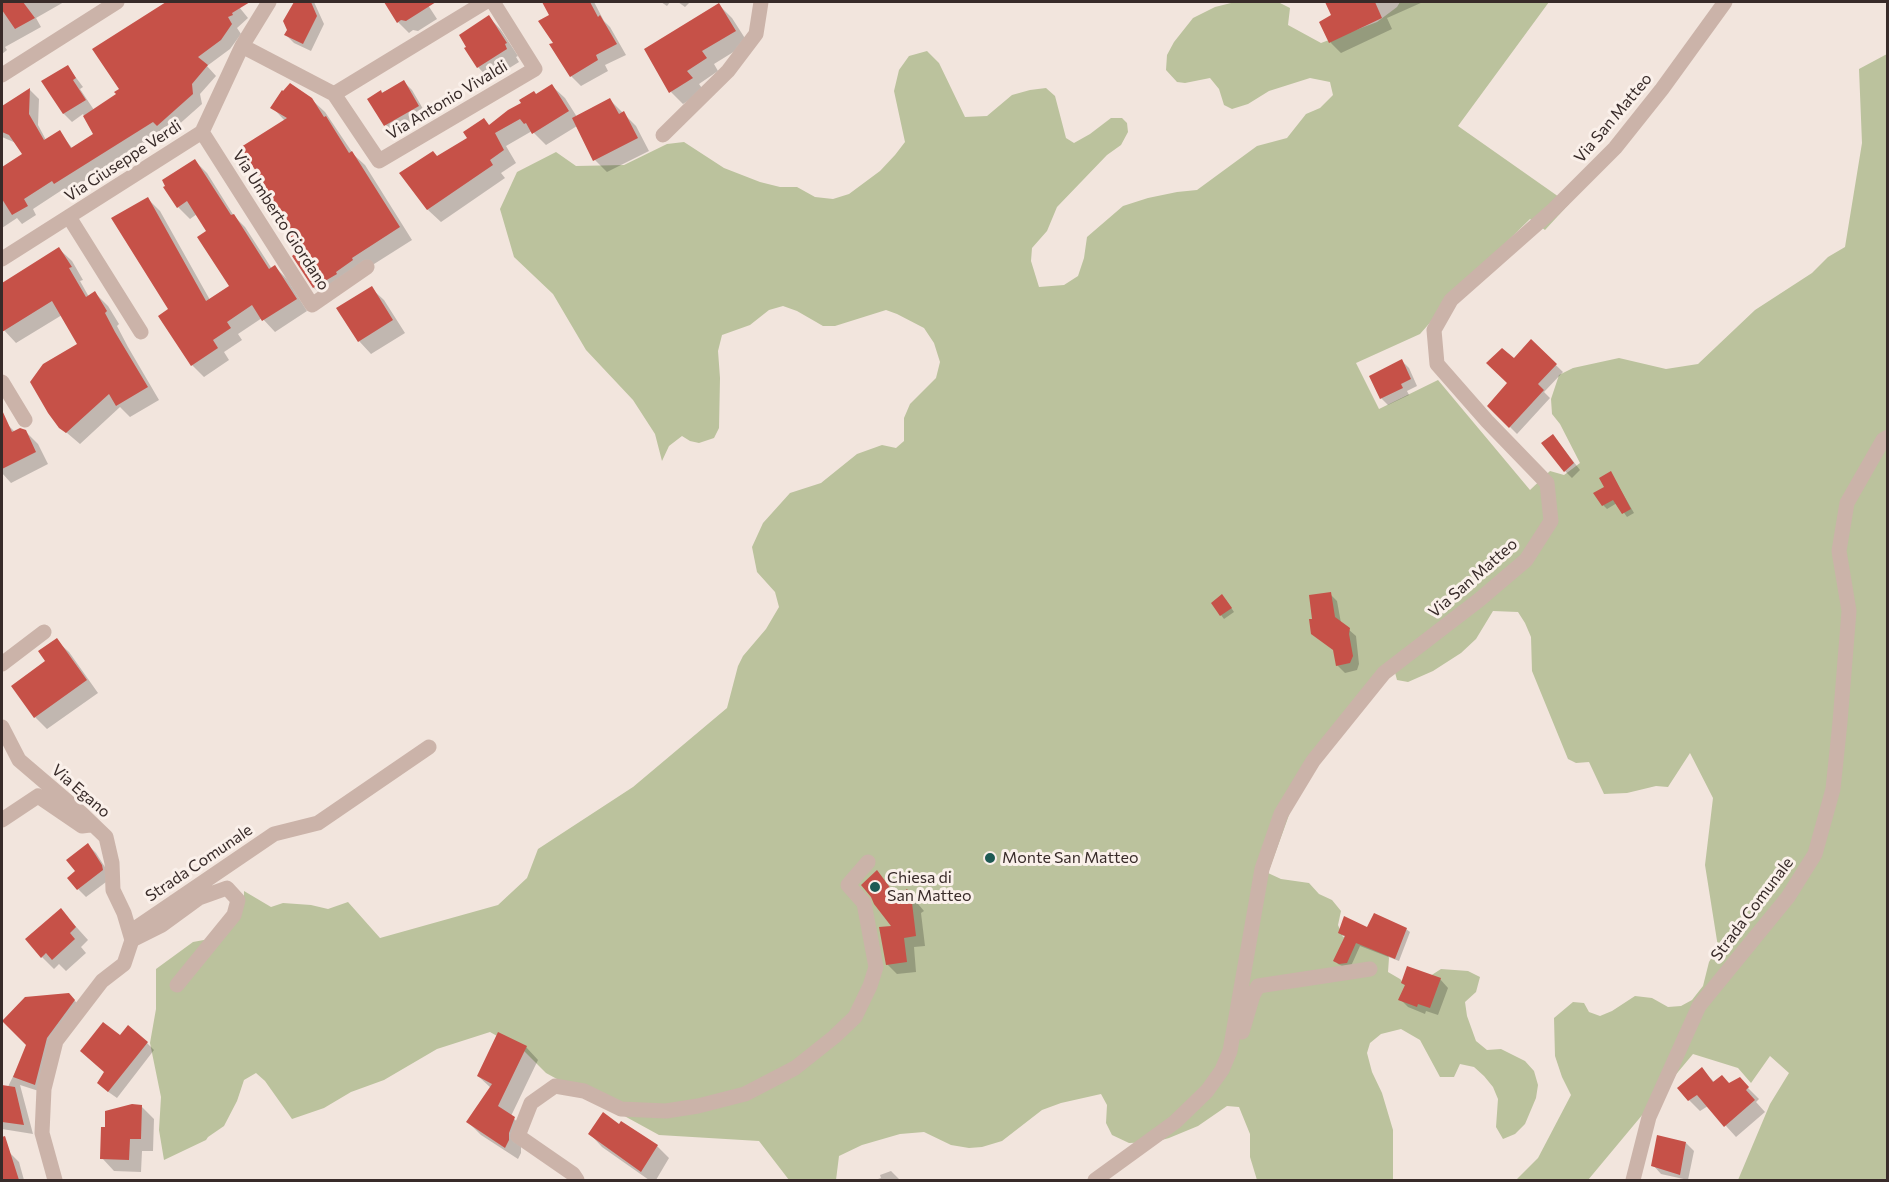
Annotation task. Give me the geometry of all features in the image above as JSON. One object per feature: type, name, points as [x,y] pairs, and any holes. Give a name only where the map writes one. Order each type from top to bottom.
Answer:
[{"type":"street","points":[[2,75],[117,2]]},
{"type":"street","name":"Via Giuseppe Verdi","points":[[2,259],[202,132],[242,46],[268,2]]},
{"type":"street","points":[[334,94],[485,2]]},
{"type":"street","name":"Via Antonio Vivaldi","points":[[242,46],[334,94],[379,161],[535,69],[493,2]]},
{"type":"street","points":[[663,135],[728,71],[756,34],[761,2]]},
{"type":"street","name":"Via San Matteo","points":[[1095,1180],[1175,1122],[1207,1091],[1222,1070],[1230,1051],[1262,869],[1281,814],[1313,762],[1384,673],[1479,600],[1526,560],[1551,521],[1547,483],[1487,421],[1437,364],[1434,330],[1451,300],[1554,209],[1615,148],[1662,89],[1725,2]]},
{"type":"street","name":"Via Umberto Giordano","points":[[202,132],[312,305],[367,267]]},
{"type":"street","points":[[69,217],[141,332]]},
{"type":"street","points":[[2,382],[26,420]]},
{"type":"street","name":"Strada Comunale","points":[[1633,1180],[1649,1117],[1699,1006],[1788,897],[1815,854],[1833,789],[1842,700],[1849,611],[1839,551],[1847,502],[1887,436]]},
{"type":"street","points":[[2,664],[45,632]]},
{"type":"street","name":"Via Egano","points":[[2,727],[19,759],[106,837],[112,863],[113,890],[131,936]]},
{"type":"street","name":"Strada Comunale","points":[[131,936],[274,834],[318,823],[429,747]]},
{"type":"street","points":[[2,820],[38,796],[82,826],[93,824]]},
{"type":"street","points":[[577,1180],[573,1174],[519,1136],[531,1103],[555,1086],[584,1091],[621,1109],[666,1112],[698,1107],[745,1094],[795,1068],[855,1017],[870,986],[876,967],[864,903],[848,885],[868,862]]},
{"type":"street","points":[[55,1180],[42,1133],[44,1089],[56,1041],[102,981],[124,964],[131,936],[162,925],[199,898],[227,888],[238,900],[234,915],[177,985]]},
{"type":"street","points":[[1230,1051],[1242,1034],[1253,995],[1258,986],[1370,969]]},
{"type":"green space","points":[[1235,2],[1280,3],[1290,8],[1288,25],[1321,43],[1377,22],[1397,7],[1400,2],[1549,2],[1458,126],[1569,204],[1545,230],[1530,219],[1465,283],[1420,334],[1356,363],[1379,409],[1438,380],[1530,490],[1550,471],[1564,475],[1580,463],[1560,424],[1552,414],[1551,399],[1559,375],[1573,368],[1619,358],[1666,369],[1698,364],[1755,310],[1812,273],[1828,257],[1845,247],[1862,143],[1859,69],[1887,54],[1887,1180],[1738,1180],[1770,1104],[1789,1073],[1770,1056],[1751,1083],[1738,1068],[1693,1054],[1588,1180],[1516,1180],[1538,1158],[1571,1095],[1555,1056],[1554,1018],[1573,1002],[1584,1003],[1589,1012],[1600,1016],[1635,996],[1652,998],[1668,1007],[1681,1006],[1692,1000],[1703,986],[1709,962],[1718,947],[1705,865],[1713,798],[1690,753],[1668,787],[1656,786],[1627,793],[1604,794],[1589,762],[1576,763],[1568,759],[1532,671],[1531,637],[1525,623],[1518,612],[1493,611],[1476,639],[1461,653],[1433,671],[1408,682],[1397,680],[1393,665],[1297,793],[1268,873],[1281,879],[1309,883],[1319,894],[1332,900],[1341,911],[1338,925],[1343,937],[1384,945],[1389,958],[1388,972],[1410,989],[1441,969],[1468,971],[1480,977],[1476,992],[1465,1002],[1467,1016],[1476,1041],[1487,1050],[1501,1049],[1525,1061],[1534,1071],[1538,1085],[1536,1098],[1525,1124],[1515,1134],[1503,1139],[1496,1127],[1498,1099],[1493,1087],[1484,1076],[1474,1067],[1460,1064],[1454,1077],[1440,1077],[1420,1040],[1401,1029],[1381,1034],[1370,1043],[1367,1053],[1393,1130],[1393,1180],[1257,1180],[1250,1157],[1250,1134],[1239,1107],[1227,1106],[1198,1126],[1169,1138],[1155,1142],[1129,1143],[1112,1135],[1106,1123],[1107,1105],[1101,1094],[1042,1110],[1002,1141],[982,1147],[969,1148],[951,1145],[924,1132],[900,1134],[862,1145],[839,1156],[836,1180],[789,1180],[759,1141],[659,1135],[546,1073],[524,1051],[490,1032],[437,1049],[384,1080],[351,1092],[324,1108],[292,1119],[265,1081],[256,1073],[244,1080],[237,1101],[224,1126],[206,1140],[164,1160],[159,1130],[161,1097],[150,1043],[156,1009],[156,969],[193,942],[220,937],[244,901],[244,891],[271,907],[283,903],[328,909],[348,902],[380,938],[498,905],[527,878],[538,849],[633,787],[727,708],[738,666],[743,656],[766,629],[779,607],[775,592],[757,572],[752,547],[763,523],[790,493],[821,483],[857,454],[882,445],[896,448],[904,441],[904,418],[910,404],[936,378],[940,362],[934,343],[924,328],[897,314],[886,310],[835,326],[823,326],[783,306],[769,310],[750,325],[722,335],[718,351],[719,428],[714,438],[699,443],[682,436],[669,446],[662,461],[655,434],[633,400],[586,350],[553,294],[514,257],[500,209],[517,172],[556,152],[576,166],[624,165],[667,144],[684,142],[724,168],[760,182],[780,187],[797,187],[815,197],[833,199],[849,194],[880,171],[905,142],[894,91],[899,70],[909,56],[927,51],[939,63],[965,117],[987,116],[1012,95],[1046,88],[1055,96],[1066,138],[1074,143],[1111,118],[1122,118],[1127,123],[1128,132],[1121,145],[1107,155],[1057,207],[1047,231],[1032,248],[1031,261],[1039,287],[1064,285],[1078,276],[1087,237],[1123,206],[1148,198],[1197,190],[1257,146],[1287,138],[1306,114],[1320,108],[1333,95],[1330,82],[1310,78],[1269,91],[1248,104],[1232,109],[1224,105],[1219,89],[1210,78],[1185,83],[1177,82],[1166,70],[1167,55],[1174,42],[1193,18],[1215,7]]},
{"type":"building","points":[[2,2],[23,2],[35,18],[15,29],[2,10]]},
{"type":"building","points":[[166,2],[250,2],[228,17],[232,24],[221,40],[198,57],[208,65],[192,84],[193,94],[157,126],[153,122],[54,184],[52,181],[24,199],[28,206],[12,215],[2,199],[2,167],[22,154],[9,135],[2,132],[2,106],[30,88],[29,114],[44,140],[60,130],[71,148],[93,134],[83,116],[116,94],[114,92],[119,89],[92,49]]},
{"type":"building","points":[[294,2],[311,2],[317,16],[303,44],[284,35],[287,30],[283,21]]},
{"type":"building","points":[[384,2],[436,2],[406,21],[401,20],[397,23]]},
{"type":"building","points":[[542,2],[590,2],[617,44],[596,55],[598,60],[570,77],[549,44],[553,43],[538,21],[549,15]]},
{"type":"building","points":[[1325,2],[1375,2],[1382,18],[1329,43],[1319,22],[1331,15]]},
{"type":"building","points":[[719,3],[736,31],[702,51],[707,58],[687,71],[693,78],[669,93],[644,49]]},
{"type":"building","points":[[489,15],[507,43],[505,44],[507,49],[477,68],[464,48],[466,47],[459,35]]},
{"type":"building","points":[[68,65],[76,78],[73,80],[86,100],[63,114],[41,81]]},
{"type":"building","points":[[404,80],[419,106],[384,126],[367,99]]},
{"type":"building","points":[[290,83],[312,98],[324,117],[326,116],[349,153],[352,151],[400,227],[352,258],[353,260],[336,272],[337,274],[313,288],[292,256],[298,251],[268,202],[273,199],[241,147],[287,118],[270,108],[282,90]]},
{"type":"building","points":[[552,84],[569,111],[532,134],[526,123],[524,124],[520,119],[495,133],[504,150],[490,160],[493,165],[427,210],[399,173],[433,151],[437,156],[467,138],[463,132],[484,118],[489,125],[521,103],[519,100],[534,91],[536,94]]},
{"type":"building","points":[[610,98],[619,114],[624,111],[638,138],[593,161],[572,118]]},
{"type":"building","points":[[195,159],[269,269],[275,265],[297,299],[262,321],[252,305],[227,322],[231,328],[213,340],[218,348],[191,366],[158,316],[168,309],[111,218],[148,197],[206,301],[229,286],[197,237],[206,231],[187,201],[177,208],[163,187],[165,186],[162,180]]},
{"type":"building","points":[[59,247],[72,267],[69,268],[86,297],[95,291],[107,311],[105,313],[115,332],[148,387],[116,406],[109,394],[66,433],[59,428],[48,413],[30,382],[43,364],[77,344],[52,301],[2,332],[2,283]]},
{"type":"building","points":[[372,286],[393,320],[358,342],[336,308]]},
{"type":"building","points":[[1531,339],[1557,364],[1538,384],[1544,390],[1509,428],[1487,406],[1507,383],[1486,363],[1502,348],[1514,358]]},
{"type":"building","points":[[1402,359],[1411,379],[1401,384],[1403,388],[1380,399],[1369,376]]},
{"type":"building","points":[[2,410],[12,432],[20,428],[26,430],[36,452],[2,469]]},
{"type":"building","points":[[1553,434],[1574,463],[1564,472],[1541,443]]},
{"type":"building","points":[[1611,471],[1631,509],[1622,514],[1613,500],[1602,506],[1593,493],[1604,487],[1599,478]]},
{"type":"building","points":[[1331,592],[1335,617],[1350,628],[1353,656],[1350,663],[1336,666],[1333,650],[1311,634],[1309,619],[1312,619],[1309,595]]},
{"type":"building","points":[[1222,594],[1232,608],[1220,616],[1211,603]]},
{"type":"building","points":[[57,638],[87,680],[34,718],[11,686],[45,661],[38,651]]},
{"type":"building","points":[[88,843],[103,870],[77,890],[67,878],[75,871],[66,860]]},
{"type":"building","points":[[877,870],[897,897],[907,889],[915,901],[912,903],[916,936],[904,938],[907,962],[886,965],[879,927],[891,926],[861,885]]},
{"type":"building","points":[[61,908],[76,927],[70,933],[75,939],[52,960],[46,953],[41,958],[25,939]]},
{"type":"building","points":[[1374,913],[1407,928],[1395,959],[1356,943],[1347,963],[1339,964],[1333,961],[1345,936],[1338,933],[1344,916],[1367,927]]},
{"type":"building","points":[[1407,966],[1441,978],[1430,1008],[1418,1004],[1417,1007],[1398,1000],[1405,985],[1401,983]]},
{"type":"building","points":[[69,993],[75,1000],[47,1038],[35,1085],[13,1077],[26,1045],[2,1021],[25,997]]},
{"type":"building","points":[[103,1022],[120,1035],[128,1025],[148,1042],[108,1092],[97,1083],[104,1072],[80,1051]]},
{"type":"building","points":[[498,1032],[527,1046],[498,1106],[515,1117],[505,1148],[466,1122],[492,1084],[477,1076]]},
{"type":"building","points":[[1702,1067],[1713,1082],[1722,1075],[1729,1083],[1740,1077],[1749,1087],[1746,1090],[1755,1100],[1724,1127],[1697,1095],[1688,1101],[1677,1088]]},
{"type":"building","points":[[2,1085],[15,1087],[24,1125],[2,1122]]},
{"type":"building","points":[[132,1104],[142,1105],[141,1139],[130,1139],[129,1160],[100,1159],[101,1127],[105,1127],[105,1111]]},
{"type":"building","points":[[603,1112],[619,1124],[621,1121],[658,1145],[641,1172],[588,1134]]},
{"type":"building","points":[[1657,1135],[1686,1142],[1680,1175],[1651,1166]]},
{"type":"building","points":[[5,1136],[19,1180],[2,1180],[2,1137]]},
{"type":"place","name":"Monte San Matteo","points":[[990,858]]},
{"type":"place","name":"Chiesa di San Matteo","points":[[875,887]]}]
